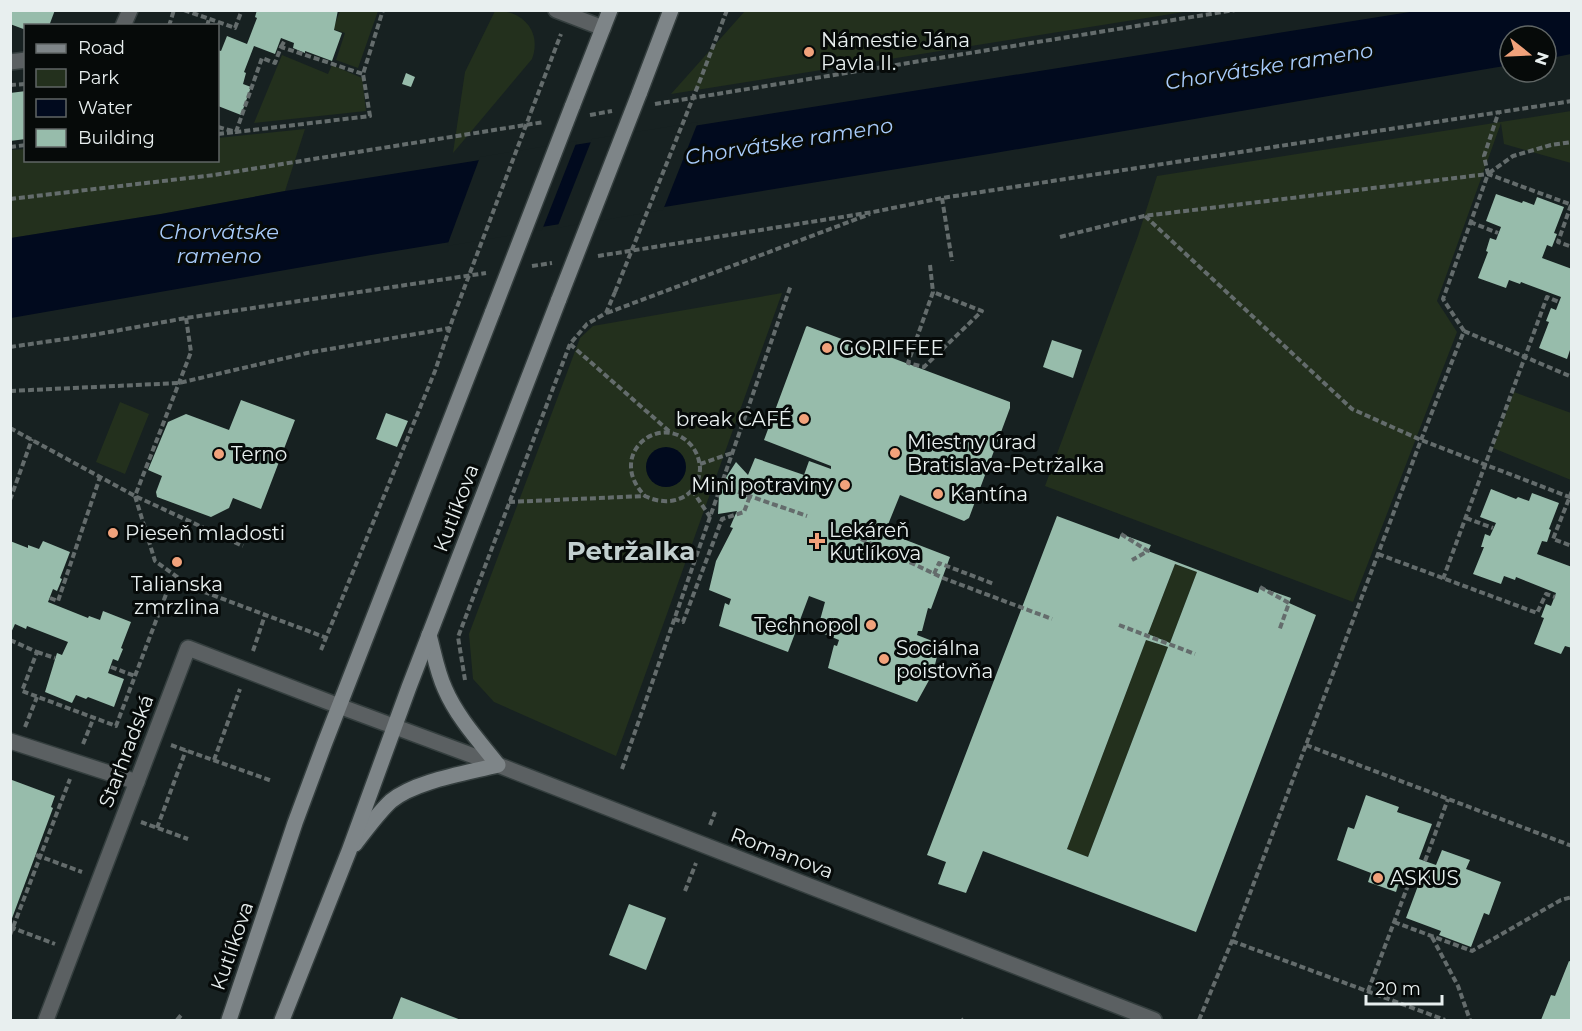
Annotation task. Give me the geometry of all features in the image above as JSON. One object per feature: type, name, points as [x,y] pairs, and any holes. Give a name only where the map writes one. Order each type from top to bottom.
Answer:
[{"type":"main road","name":"Kutlíkova","points":[[229,1020],[295,823],[339,706],[493,311],[577,112],[610,10]]},
{"type":"main road","name":"Kutlíkova","points":[[282,1020],[671,10]]},
{"type":"main road","points":[[349,851],[391,801],[436,780],[498,765],[464,721],[445,691],[429,635]]},
{"type":"street","points":[[124,24],[130,10]]},
{"type":"street","points":[[562,13],[603,28]]},
{"type":"street","name":"Starhradská","points":[[46,1020],[188,648],[339,706]]},
{"type":"street","name":"Romanova","points":[[339,706],[498,765],[1154,1020]]},
{"type":"street","points":[[10,741],[137,782]]},
{"type":"path","points":[[183,10],[236,28],[242,10]]},
{"type":"path","points":[[219,134],[370,116],[363,74],[383,10]]},
{"type":"path","points":[[606,313],[727,10]]},
{"type":"path","points":[[651,105],[1235,10]]},
{"type":"path","points":[[321,651],[435,371],[531,112],[562,13]]},
{"type":"path","points":[[208,24],[210,19]]},
{"type":"path","points":[[236,132],[262,58],[275,63],[285,40]]},
{"type":"path","points":[[281,47],[363,74]]},
{"type":"path","points":[[587,258],[942,198],[1572,101]]},
{"type":"path","points":[[577,112],[616,111]]},
{"type":"path","points":[[1499,111],[1484,156],[1488,174],[1443,299],[1464,331],[1572,377]]},
{"type":"path","points":[[10,199],[214,175],[546,122]]},
{"type":"path","points":[[219,127],[236,132]]},
{"type":"path","points":[[1488,174],[1513,156],[1551,145],[1572,142]]},
{"type":"path","points":[[1060,237],[1144,216],[1488,174],[1571,205],[1556,242],[1572,247]]},
{"type":"path","points":[[942,198],[952,261]]},
{"type":"path","points":[[465,682],[458,637],[570,344],[587,324],[606,313],[881,210]]},
{"type":"path","points":[[1144,216],[1352,409],[1421,440],[1570,497]]},
{"type":"path","points":[[1470,222],[1498,233]]},
{"type":"path","points":[[528,267],[563,261]]},
{"type":"path","points":[[930,266],[933,292],[908,363],[924,367],[982,311],[933,292]]},
{"type":"path","points":[[10,347],[492,272]]},
{"type":"path","points":[[622,769],[791,285]]},
{"type":"path","points":[[1443,579],[1547,297],[1559,302]]},
{"type":"path","points":[[186,318],[191,352],[135,496],[155,561],[191,587],[327,638]]},
{"type":"path","points":[[10,391],[179,383],[308,352],[450,328]]},
{"type":"path","points":[[1199,1020],[1232,941],[1464,331]]},
{"type":"path","points":[[570,344],[670,432],[684,438],[695,449],[700,464],[699,474],[692,490],[681,498],[669,502],[656,501],[645,496],[635,486],[630,474],[630,461],[635,448],[645,438],[657,433],[670,432]]},
{"type":"path","points":[[10,428],[135,496],[243,546]]},
{"type":"path","points":[[10,500],[32,438]]},
{"type":"path","points":[[700,464],[733,453]]},
{"type":"path","points":[[50,598],[58,601],[100,477]]},
{"type":"path","points":[[721,486],[807,516]]},
{"type":"path","points":[[692,490],[710,517]]},
{"type":"path","points":[[1572,490],[1551,538],[1572,546]]},
{"type":"path","points":[[510,502],[645,496]]},
{"type":"path","points":[[675,619],[683,622],[722,519],[744,512],[750,496]]},
{"type":"path","points":[[1466,518],[1493,528]]},
{"type":"path","points":[[1121,534],[1148,551],[1132,560]]},
{"type":"path","points":[[861,539],[943,578],[1052,619]]},
{"type":"path","points":[[1378,554],[1537,613],[1546,594],[1555,597]]},
{"type":"path","points":[[934,574],[939,562],[994,584]]},
{"type":"path","points":[[37,652],[22,691],[116,726],[173,576]]},
{"type":"path","points":[[1260,587],[1289,603],[1278,631]]},
{"type":"path","points":[[1119,625],[1195,654]]},
{"type":"path","points":[[10,640],[55,658]]},
{"type":"path","points":[[111,668],[135,676]]},
{"type":"path","points":[[10,935],[38,856],[94,717]]},
{"type":"path","points":[[168,744],[272,781]]},
{"type":"path","points":[[1306,745],[1572,846]]},
{"type":"path","points":[[157,828],[186,750]]},
{"type":"path","points":[[1425,861],[1448,799]]},
{"type":"path","points":[[707,834],[716,812]]},
{"type":"path","points":[[125,815],[188,839]]},
{"type":"path","points":[[38,856],[82,872]]},
{"type":"path","points":[[685,891],[698,857]]},
{"type":"path","points":[[1368,992],[1410,880]]},
{"type":"path","points":[[1394,922],[1472,951],[1561,900],[1572,897]]},
{"type":"path","points":[[12,927],[55,944]]},
{"type":"path","points":[[1432,936],[1458,986],[1470,1020]]},
{"type":"path","points":[[1232,941],[1445,1020]]},
{"type":"path","points":[[177,1020],[182,1014]]},
{"type":"green space","name":"Námestie Jána Pavla II.","points":[[745,10],[1190,11],[671,94]]},
{"type":"green space","points":[[340,11],[378,11],[358,68],[336,60],[345,33],[333,29]]},
{"type":"green space","points":[[495,11],[514,14],[528,24],[534,40],[532,59],[453,153],[465,72]]},
{"type":"green space","points":[[282,55],[328,74],[332,65],[362,78],[366,111],[254,123]]},
{"type":"green space","points":[[1571,111],[1571,163],[1504,144],[1501,123],[1437,301],[1457,332],[1353,602],[1045,486],[1138,236],[1157,176]]},
{"type":"green space","points":[[305,129],[285,191],[11,238],[11,150],[24,149],[24,162],[219,162],[219,138]]},
{"type":"green space","points":[[782,293],[616,756],[494,702],[473,679],[469,634],[580,338],[593,326]]},
{"type":"green space","points":[[1514,392],[1571,413],[1571,480],[1493,448]]},
{"type":"green space","points":[[120,402],[149,414],[125,474],[96,462]]},
{"type":"green space","points":[[1175,564],[1197,572],[1170,643],[1148,634]]},
{"type":"green space","points":[[1146,640],[1168,647],[1088,857],[1067,849]]},
{"type":"water","name":"Chorvátske rameno","points":[[1416,11],[1571,11],[1571,54],[1558,57],[1558,24],[1498,24],[1498,67],[989,154],[371,255],[11,318],[11,238],[285,191]]},
{"type":"water","points":[[666,447],[674,448],[680,453],[685,459],[685,475],[680,481],[674,486],[666,487],[658,486],[652,481],[647,475],[646,467],[647,459],[652,453],[658,448]]},
{"type":"pier","points":[[698,122],[663,210],[557,228],[592,139]]},
{"type":"pier","points":[[577,141],[542,230],[447,246],[480,157]]},
{"type":"building","points":[[10,10],[55,10],[50,24],[24,24],[24,29],[10,24]]},
{"type":"building","points":[[257,10],[338,10],[334,30],[342,33],[332,61],[293,48],[294,43],[281,38],[275,54],[254,46],[244,72],[246,73],[243,84],[251,87],[241,115],[219,106],[219,50],[221,51],[227,36],[247,44],[257,18],[255,17]]},
{"type":"building","points":[[406,73],[415,77],[411,87],[402,84]]},
{"type":"building","points":[[24,91],[24,139],[10,141],[10,93]]},
{"type":"building","points":[[1496,194],[1534,205],[1537,197],[1564,207],[1554,233],[1557,234],[1552,247],[1547,245],[1542,258],[1572,269],[1572,351],[1570,350],[1567,359],[1539,348],[1549,322],[1546,321],[1551,308],[1556,310],[1561,297],[1521,282],[1520,284],[1509,280],[1506,288],[1478,278],[1488,252],[1486,251],[1490,238],[1496,240],[1501,227],[1486,221]]},
{"type":"building","points":[[807,326],[1010,402],[1010,408],[969,518],[964,521],[900,495],[885,532],[950,557],[931,609],[928,608],[922,631],[918,631],[917,635],[940,644],[933,673],[917,702],[828,668],[834,645],[837,646],[839,640],[817,631],[825,602],[809,596],[788,652],[719,626],[725,603],[729,605],[731,599],[709,590],[716,561],[733,528],[730,527],[737,511],[718,514],[719,495],[725,479],[736,462],[748,475],[755,458],[804,475],[809,461],[831,469],[831,466],[764,440]]},
{"type":"building","points":[[1052,340],[1082,350],[1073,378],[1043,367]]},
{"type":"building","name":"Terno","points":[[241,400],[295,420],[261,509],[233,498],[229,508],[211,517],[157,497],[156,492],[162,476],[148,470],[168,422],[186,414],[229,430]]},
{"type":"building","points":[[386,413],[408,421],[397,447],[376,439]]},
{"type":"building","points":[[1491,489],[1516,499],[1518,497],[1529,501],[1532,493],[1559,503],[1549,529],[1551,530],[1547,542],[1542,541],[1537,554],[1572,567],[1572,648],[1565,646],[1561,654],[1534,644],[1544,618],[1541,617],[1546,604],[1551,606],[1556,593],[1516,577],[1515,580],[1504,576],[1501,584],[1473,574],[1484,547],[1481,547],[1485,534],[1490,536],[1496,523],[1480,517]]},
{"type":"building","points":[[1057,516],[1119,539],[1121,534],[1151,545],[1148,551],[1258,593],[1260,587],[1291,598],[1289,603],[1316,615],[1196,932],[983,851],[966,893],[938,884],[946,862],[927,855]],"holes":[[[1175,564],[1197,572],[1170,643],[1148,634]],[[1146,640],[1168,647],[1088,857],[1067,849]]]},
{"type":"building","points":[[10,541],[28,548],[28,545],[39,549],[43,541],[70,552],[57,591],[53,589],[48,602],[88,618],[89,616],[100,620],[103,611],[131,622],[118,661],[113,659],[108,673],[124,679],[114,707],[76,695],[72,703],[45,692],[57,653],[62,655],[68,642],[27,626],[26,629],[15,624],[10,635]]},
{"type":"building","points":[[12,780],[55,796],[51,807],[53,808],[11,921],[10,784]]},
{"type":"building","points":[[1366,795],[1399,807],[1397,812],[1432,824],[1419,859],[1436,865],[1442,850],[1470,860],[1466,869],[1501,882],[1489,915],[1484,913],[1471,947],[1439,935],[1441,931],[1406,918],[1419,883],[1401,876],[1396,892],[1368,882],[1371,873],[1337,860],[1348,827],[1354,829]]},
{"type":"building","points":[[629,904],[666,918],[646,970],[609,955]]},
{"type":"building","points":[[1569,961],[1572,962],[1572,1020],[1541,1020],[1551,995],[1555,996]]},
{"type":"building","points":[[401,997],[461,1020],[392,1020]]},
{"type":"place","name":"Námestie Jána Pavla II.","points":[[809,52]]},
{"type":"place","name":"GORIFFEE","points":[[827,348]]},
{"type":"place","name":"break CAFÉ","points":[[804,419]]},
{"type":"place","name":"Miestny úrad Bratislava-Petržalka","points":[[895,453]]},
{"type":"place","name":"Terno","points":[[219,454]]},
{"type":"place","name":"Mini potraviny","points":[[845,485]]},
{"type":"place","name":"Kantína","points":[[938,494]]},
{"type":"place","name":"Pieseň mladosti","points":[[113,533]]},
{"type":"place","name":"Lekáreň Kutlíkova","points":[[817,541]]},
{"type":"place","name":"Talianska zmrzlina","points":[[177,562]]},
{"type":"place","name":"Technopol","points":[[871,625]]},
{"type":"place","name":"Sociálna poisťovňa","points":[[884,659]]},
{"type":"place","name":"ASKUS","points":[[1378,878]]},
{"type":"district","name":"Petržalka","points":[[631,551]]}]
